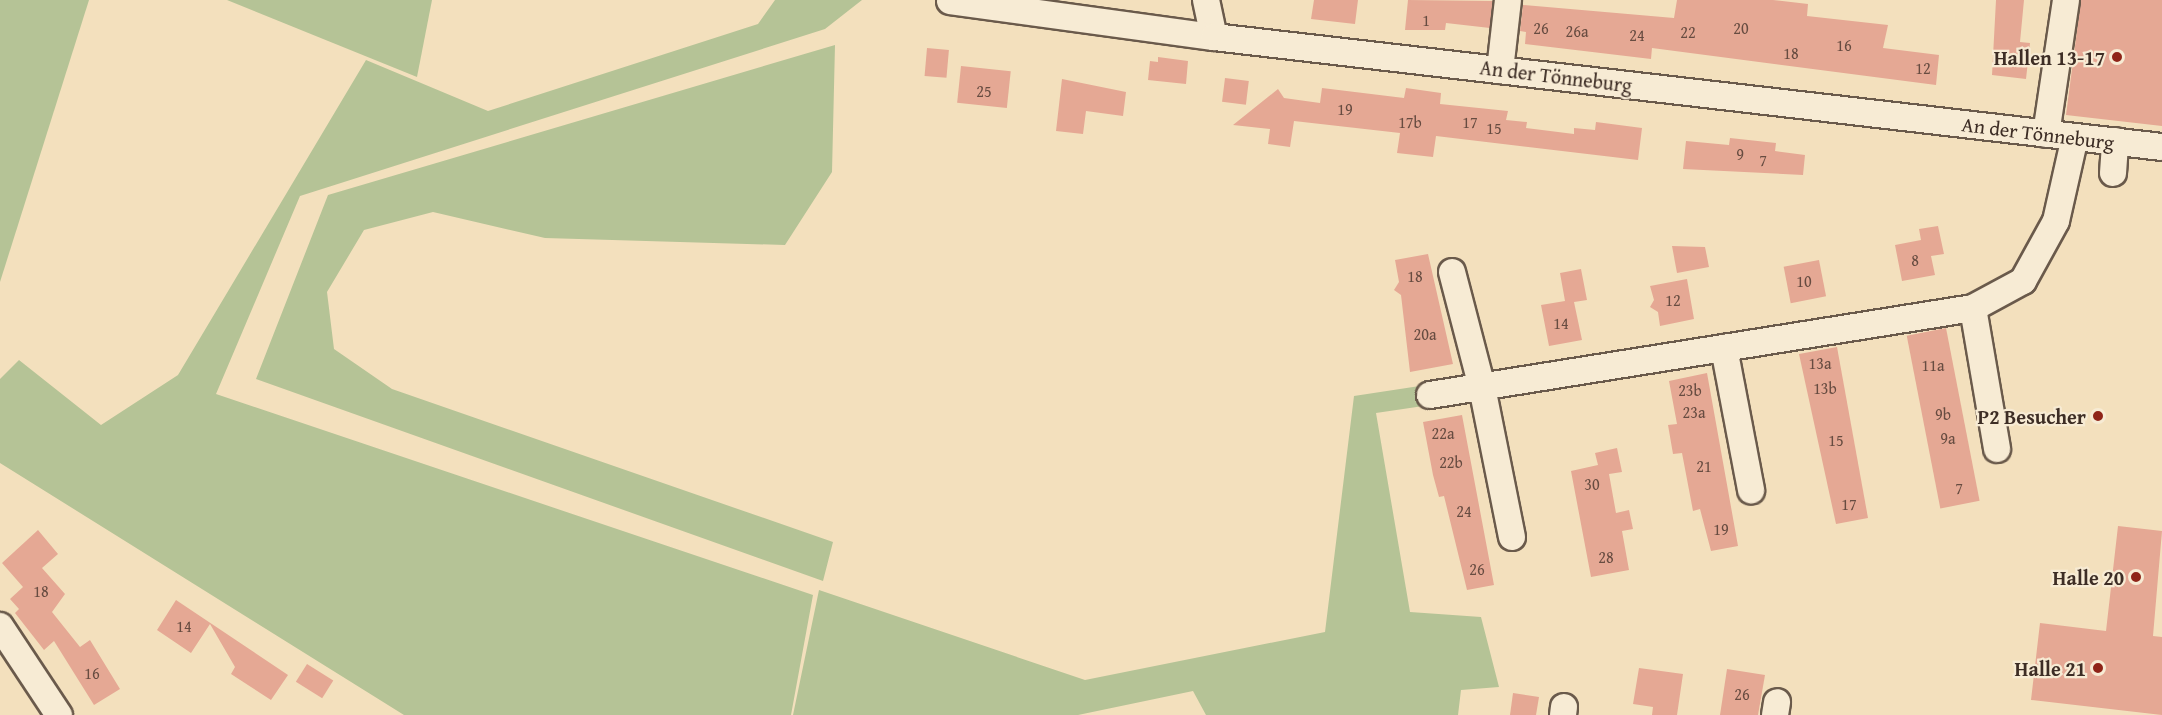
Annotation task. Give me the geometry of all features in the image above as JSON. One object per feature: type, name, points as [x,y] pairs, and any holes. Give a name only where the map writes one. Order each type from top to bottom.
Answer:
[{"type":"street","points":[[1206,0],[1214,38]]},
{"type":"street","points":[[1500,70],[1508,0]]},
{"type":"street","points":[[2046,134],[2066,0]]},
{"type":"street","name":"An der Tönneburg","points":[[950,1],[1214,38],[2162,147]]},
{"type":"street","points":[[1430,395],[1973,308],[2023,281],[2056,221],[2075,137]]},
{"type":"street","points":[[2113,173],[2115,141]]},
{"type":"street","points":[[1452,272],[1482,387],[1512,537]]},
{"type":"street","points":[[1973,308],[1997,449]]},
{"type":"street","points":[[1724,348],[1752,490]]},
{"type":"street","points":[[0,626],[59,715]]},
{"type":"green space","points":[[0,0],[89,0],[0,282]]},
{"type":"green space","points":[[227,0],[432,0],[417,77]]},
{"type":"green space","points":[[775,0],[862,0],[825,29],[300,196],[216,394],[813,595],[791,715],[404,715],[0,463],[0,379],[19,360],[101,425],[178,375],[366,60],[488,111],[758,24]]},
{"type":"green space","points":[[835,45],[832,172],[785,245],[545,238],[433,212],[364,230],[327,292],[334,349],[392,389],[833,542],[823,581],[256,379],[328,195]]},
{"type":"green space","points":[[1459,380],[1464,400],[1376,413],[1410,612],[1481,617],[1499,687],[1461,690],[1458,715],[1206,715],[1193,691],[1078,715],[793,715],[819,590],[1085,680],[1325,632],[1354,396]]},
{"type":"building","points":[[1314,0],[1358,0],[1355,24],[1311,19]]},
{"type":"building","points":[[1408,0],[1493,1],[1490,28],[1446,23],[1445,30],[1405,30]]},
{"type":"building","points":[[1677,0],[1773,0],[1808,4],[1807,16],[1888,25],[1883,48],[1939,55],[1936,85],[1652,48],[1651,59],[1525,44],[1526,32],[1520,31],[1523,5],[1674,18]]},
{"type":"building","points":[[1996,0],[2024,0],[2020,42],[2030,43],[2026,79],[1992,75]]},
{"type":"building","name":"Hallen 13-17","points":[[2081,0],[2162,0],[2162,126],[2066,115]]},
{"type":"building","points":[[927,48],[949,50],[946,78],[925,76]]},
{"type":"building","points":[[1158,57],[1188,61],[1186,84],[1148,80],[1150,61],[1158,62]]},
{"type":"building","points":[[961,66],[1011,71],[1007,108],[957,103]]},
{"type":"building","points":[[1225,78],[1249,81],[1246,105],[1222,102]]},
{"type":"building","points":[[1062,79],[1126,92],[1123,116],[1086,111],[1083,134],[1056,131]]},
{"type":"building","points":[[1322,88],[1404,98],[1406,88],[1441,93],[1440,104],[1508,111],[1506,120],[1527,122],[1526,128],[1574,134],[1574,128],[1595,130],[1596,122],[1642,128],[1638,160],[1436,136],[1433,157],[1397,153],[1400,133],[1294,121],[1290,147],[1268,144],[1270,129],[1233,125],[1278,89],[1284,98],[1320,103]]},
{"type":"building","points":[[1730,138],[1776,143],[1775,151],[1805,155],[1803,175],[1683,169],[1686,141],[1729,145]]},
{"type":"building","points":[[1938,226],[1944,254],[1931,256],[1935,275],[1902,281],[1895,245],[1921,240],[1919,229]]},
{"type":"building","points":[[1672,246],[1705,247],[1709,267],[1677,273]]},
{"type":"building","points":[[1428,254],[1453,364],[1410,372],[1401,295],[1394,290],[1399,282],[1395,260]]},
{"type":"building","points":[[1819,260],[1826,296],[1791,303],[1784,267]]},
{"type":"building","points":[[1581,269],[1587,300],[1574,302],[1582,340],[1549,346],[1541,305],[1565,301],[1560,273]]},
{"type":"building","points":[[1687,279],[1694,319],[1660,326],[1658,312],[1650,307],[1654,300],[1650,286]]},
{"type":"building","points":[[1946,328],[1980,501],[1940,508],[1907,336]]},
{"type":"building","points":[[1837,347],[1868,518],[1836,524],[1799,354]]},
{"type":"building","points":[[1707,373],[1738,546],[1711,551],[1700,509],[1693,511],[1682,453],[1673,454],[1668,425],[1677,424],[1669,381]]},
{"type":"building","points":[[1462,415],[1494,585],[1467,590],[1444,496],[1439,497],[1433,475],[1423,422]]},
{"type":"building","points":[[1617,448],[1622,472],[1609,474],[1616,513],[1629,510],[1633,529],[1622,531],[1629,570],[1591,577],[1571,471],[1598,465],[1595,453]]},
{"type":"building","name":"Halle 21","points":[[2118,526],[2162,531],[2153,636],[2162,637],[2162,715],[2031,700],[2040,623],[2106,631]]},
{"type":"building","points":[[38,530],[58,554],[42,568],[65,594],[52,612],[80,647],[90,640],[120,689],[94,705],[54,641],[44,650],[15,613],[19,609],[10,599],[23,587],[2,563]]},
{"type":"building","points":[[176,600],[288,675],[271,700],[231,674],[235,667],[210,624],[191,653],[157,630]]},
{"type":"building","points":[[307,664],[333,680],[322,698],[296,682]]},
{"type":"building","points":[[1639,668],[1683,674],[1677,715],[1652,715],[1653,707],[1633,704]]},
{"type":"building","points":[[1727,669],[1765,675],[1758,715],[1720,715]]},
{"type":"building","points":[[1513,693],[1539,697],[1536,715],[1510,715]]},
{"type":"place","name":"Hallen 13-17","points":[[2117,57]]},
{"type":"place","name":"P2 Besucher","points":[[2098,416]]},
{"type":"place","name":"Halle 20","points":[[2136,577]]},
{"type":"place","name":"Halle 21","points":[[2098,668]]}]
